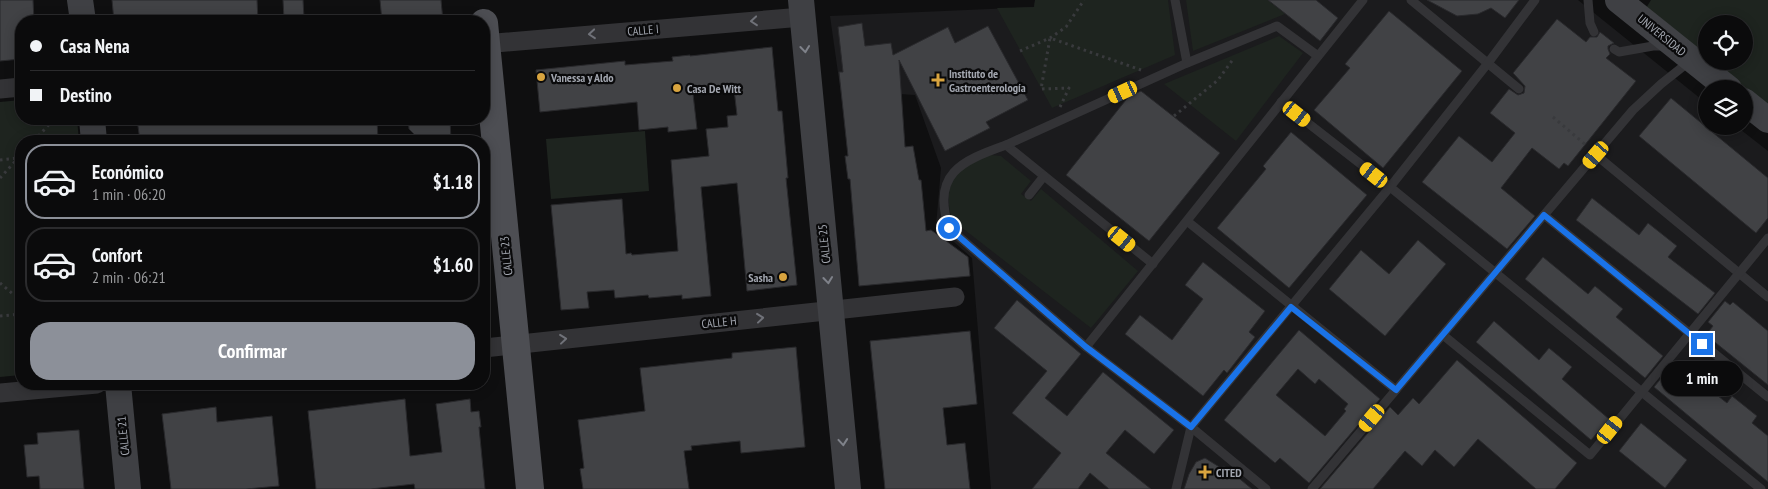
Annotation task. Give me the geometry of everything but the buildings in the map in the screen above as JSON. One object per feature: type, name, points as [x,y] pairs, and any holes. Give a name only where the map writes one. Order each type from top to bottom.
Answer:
[{"type":"main road","name":"CALLE 23","points":[[482,0],[483,15]]},
{"type":"main road","name":"CALLE 23","points":[[490,93],[530,489]]},
{"type":"street","points":[[80,0],[81,15]]},
{"type":"street","name":"UNIVERSIDAD","points":[[1618,0],[1718,80]]},
{"type":"street","name":"CALLE I","points":[[490,33],[801,8]]},
{"type":"street","name":"CALLE 25","points":[[801,8],[848,489]]},
{"type":"street","points":[[0,89],[15,88]]},
{"type":"street","points":[[1753,108],[1768,120]]},
{"type":"street","name":"CALLE H","points":[[490,347],[955,297]]},
{"type":"street","points":[[0,393],[32,390]]},
{"type":"street","name":"CALLE 21","points":[[119,390],[128,489]]},
{"type":"lane","points":[[1175,0],[1187,62]]},
{"type":"lane","points":[[1086,347],[1363,0]]},
{"type":"lane","points":[[1411,0],[1518,89]]},
{"type":"lane","points":[[1176,489],[1191,427],[1390,187],[1535,0]]},
{"type":"lane","points":[[1588,0],[1590,23],[1594,32]]},
{"type":"lane","points":[[1266,489],[1191,427],[1086,347],[949,228],[943,210],[944,186],[956,168],[980,154],[1006,145],[1187,62],[1277,26],[1318,56]]},
{"type":"lane","points":[[1312,489],[1633,110],[1661,84],[1684,53],[1653,46],[1619,52],[1614,49]]},
{"type":"lane","points":[[1281,102],[1390,187],[1761,489]]},
{"type":"lane","points":[[1006,145],[1152,264]]},
{"type":"lane","points":[[1596,155],[1768,297]]},
{"type":"lane","points":[[1028,196],[1044,176]]},
{"type":"lane","points":[[1544,215],[1768,397]]},
{"type":"lane","points":[[1186,221],[1396,390]]},
{"type":"lane","points":[[1443,335],[1590,455],[1768,238]]},
{"type":"path","points":[[1020,51],[1050,38],[1066,27],[1084,0]]},
{"type":"path","points":[[1174,116],[1218,80],[1250,37]]},
{"type":"path","points":[[1050,38],[1158,75]]},
{"type":"path","points":[[1050,38],[1041,88],[1069,88],[1051,124]]},
{"type":"path","points":[[1553,117],[1596,155]]},
{"type":"path","points":[[39,135],[49,125]]},
{"type":"path","points":[[0,160],[15,157]]},
{"type":"path","points":[[0,178],[15,162]]},
{"type":"path","points":[[0,283],[15,296]]},
{"type":"path","points":[[0,316],[15,315]]},
{"type":"shaded area","points":[[1035,0],[1578,0],[1698,97],[1698,135],[1748,135],[1768,151],[1768,489],[991,489],[972,258],[936,226],[941,168],[915,95],[899,94],[842,101],[830,16],[1034,7]]},
{"type":"shaded area","points":[[1035,0],[1168,0],[1175,55],[1052,108],[997,8],[1034,7]]},
{"type":"shaded area","points":[[1186,0],[1268,0],[1285,14],[1193,51]]},
{"type":"shaded area","points":[[1651,0],[1768,0],[1768,120],[1753,108],[1753,80],[1718,80],[1705,70],[1753,70],[1753,15],[1698,15],[1698,64],[1640,18]]},
{"type":"shaded area","points":[[1279,36],[1303,53],[1236,141],[1164,84]]},
{"type":"shaded area","points":[[15,101],[15,125],[78,125],[78,135],[15,135],[15,376],[0,377],[0,102]]},
{"type":"shaded area","points":[[645,131],[649,191],[551,199],[546,139]]},
{"type":"shaded area","points":[[990,155],[1001,156],[1031,181],[1021,194],[1031,201],[1041,189],[1138,271],[1091,328],[952,220],[949,197],[955,174],[967,164]]},
{"type":"place","name":"Vanessa y Aldo","points":[[541,77]]},
{"type":"place","name":"Instituto de Gastroenterología","points":[[938,80]]},
{"type":"place","name":"Casa De Witt","points":[[677,88]]},
{"type":"place","name":"Sasha","points":[[783,277]]},
{"type":"place","name":"CITED","points":[[1205,472]]},
{"type":"route","points":[[949,228],[1086,347],[1191,427],[1291,307],[1396,390],[1544,215],[1702,344]]}]
